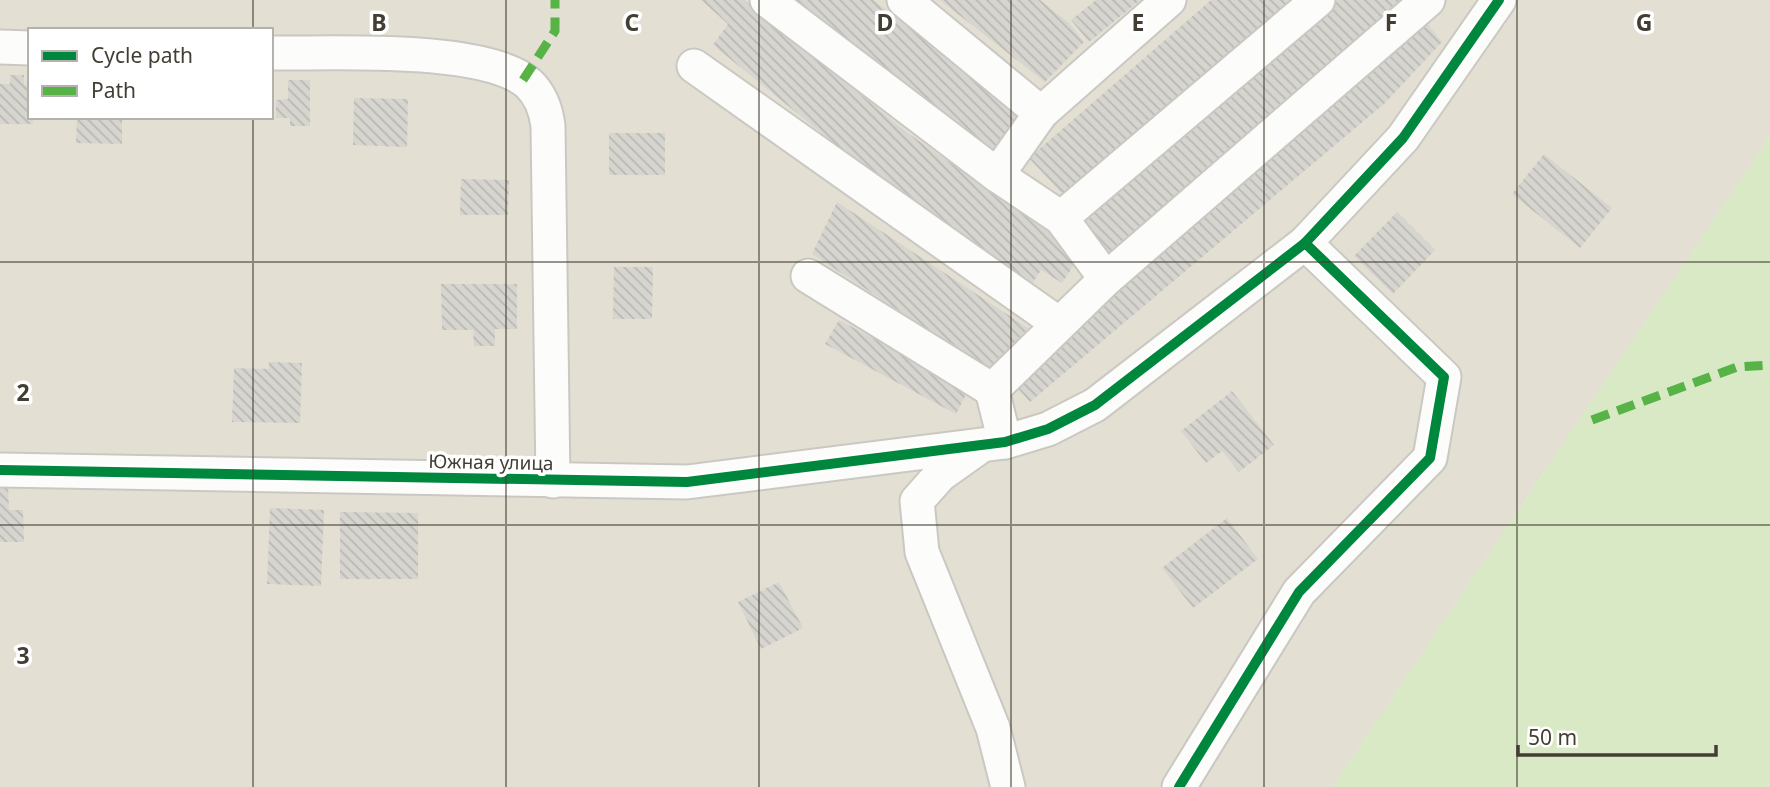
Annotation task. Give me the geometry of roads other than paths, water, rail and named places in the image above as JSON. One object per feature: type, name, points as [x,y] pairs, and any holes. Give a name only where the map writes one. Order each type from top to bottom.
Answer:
[{"type":"street","points":[[767,0],[997,175],[1060,218],[1106,278]]},
{"type":"street","points":[[904,0],[1041,113]]},
{"type":"street","points":[[997,175],[1041,113],[1169,0]]},
{"type":"street","points":[[1060,218],[1318,0]]},
{"type":"street","points":[[992,444],[992,390],[1106,278],[1428,0]]},
{"type":"street","points":[[1008,787],[993,728],[922,552],[917,501],[940,475],[992,444],[1048,429],[1095,405],[1305,243],[1403,138],[1499,0]]},
{"type":"street","points":[[0,47],[28,48]]},
{"type":"street","name":"Южная улица","points":[[273,53],[420,56],[453,60],[508,71],[533,89],[543,105],[548,126],[553,481]]},
{"type":"street","points":[[694,66],[1059,324]]},
{"type":"street","points":[[1179,787],[1299,592],[1430,458],[1444,377],[1305,243]]},
{"type":"street","points":[[808,276],[992,390]]},
{"type":"street","name":"Южная улица","points":[[0,470],[687,482],[992,444]]}]
